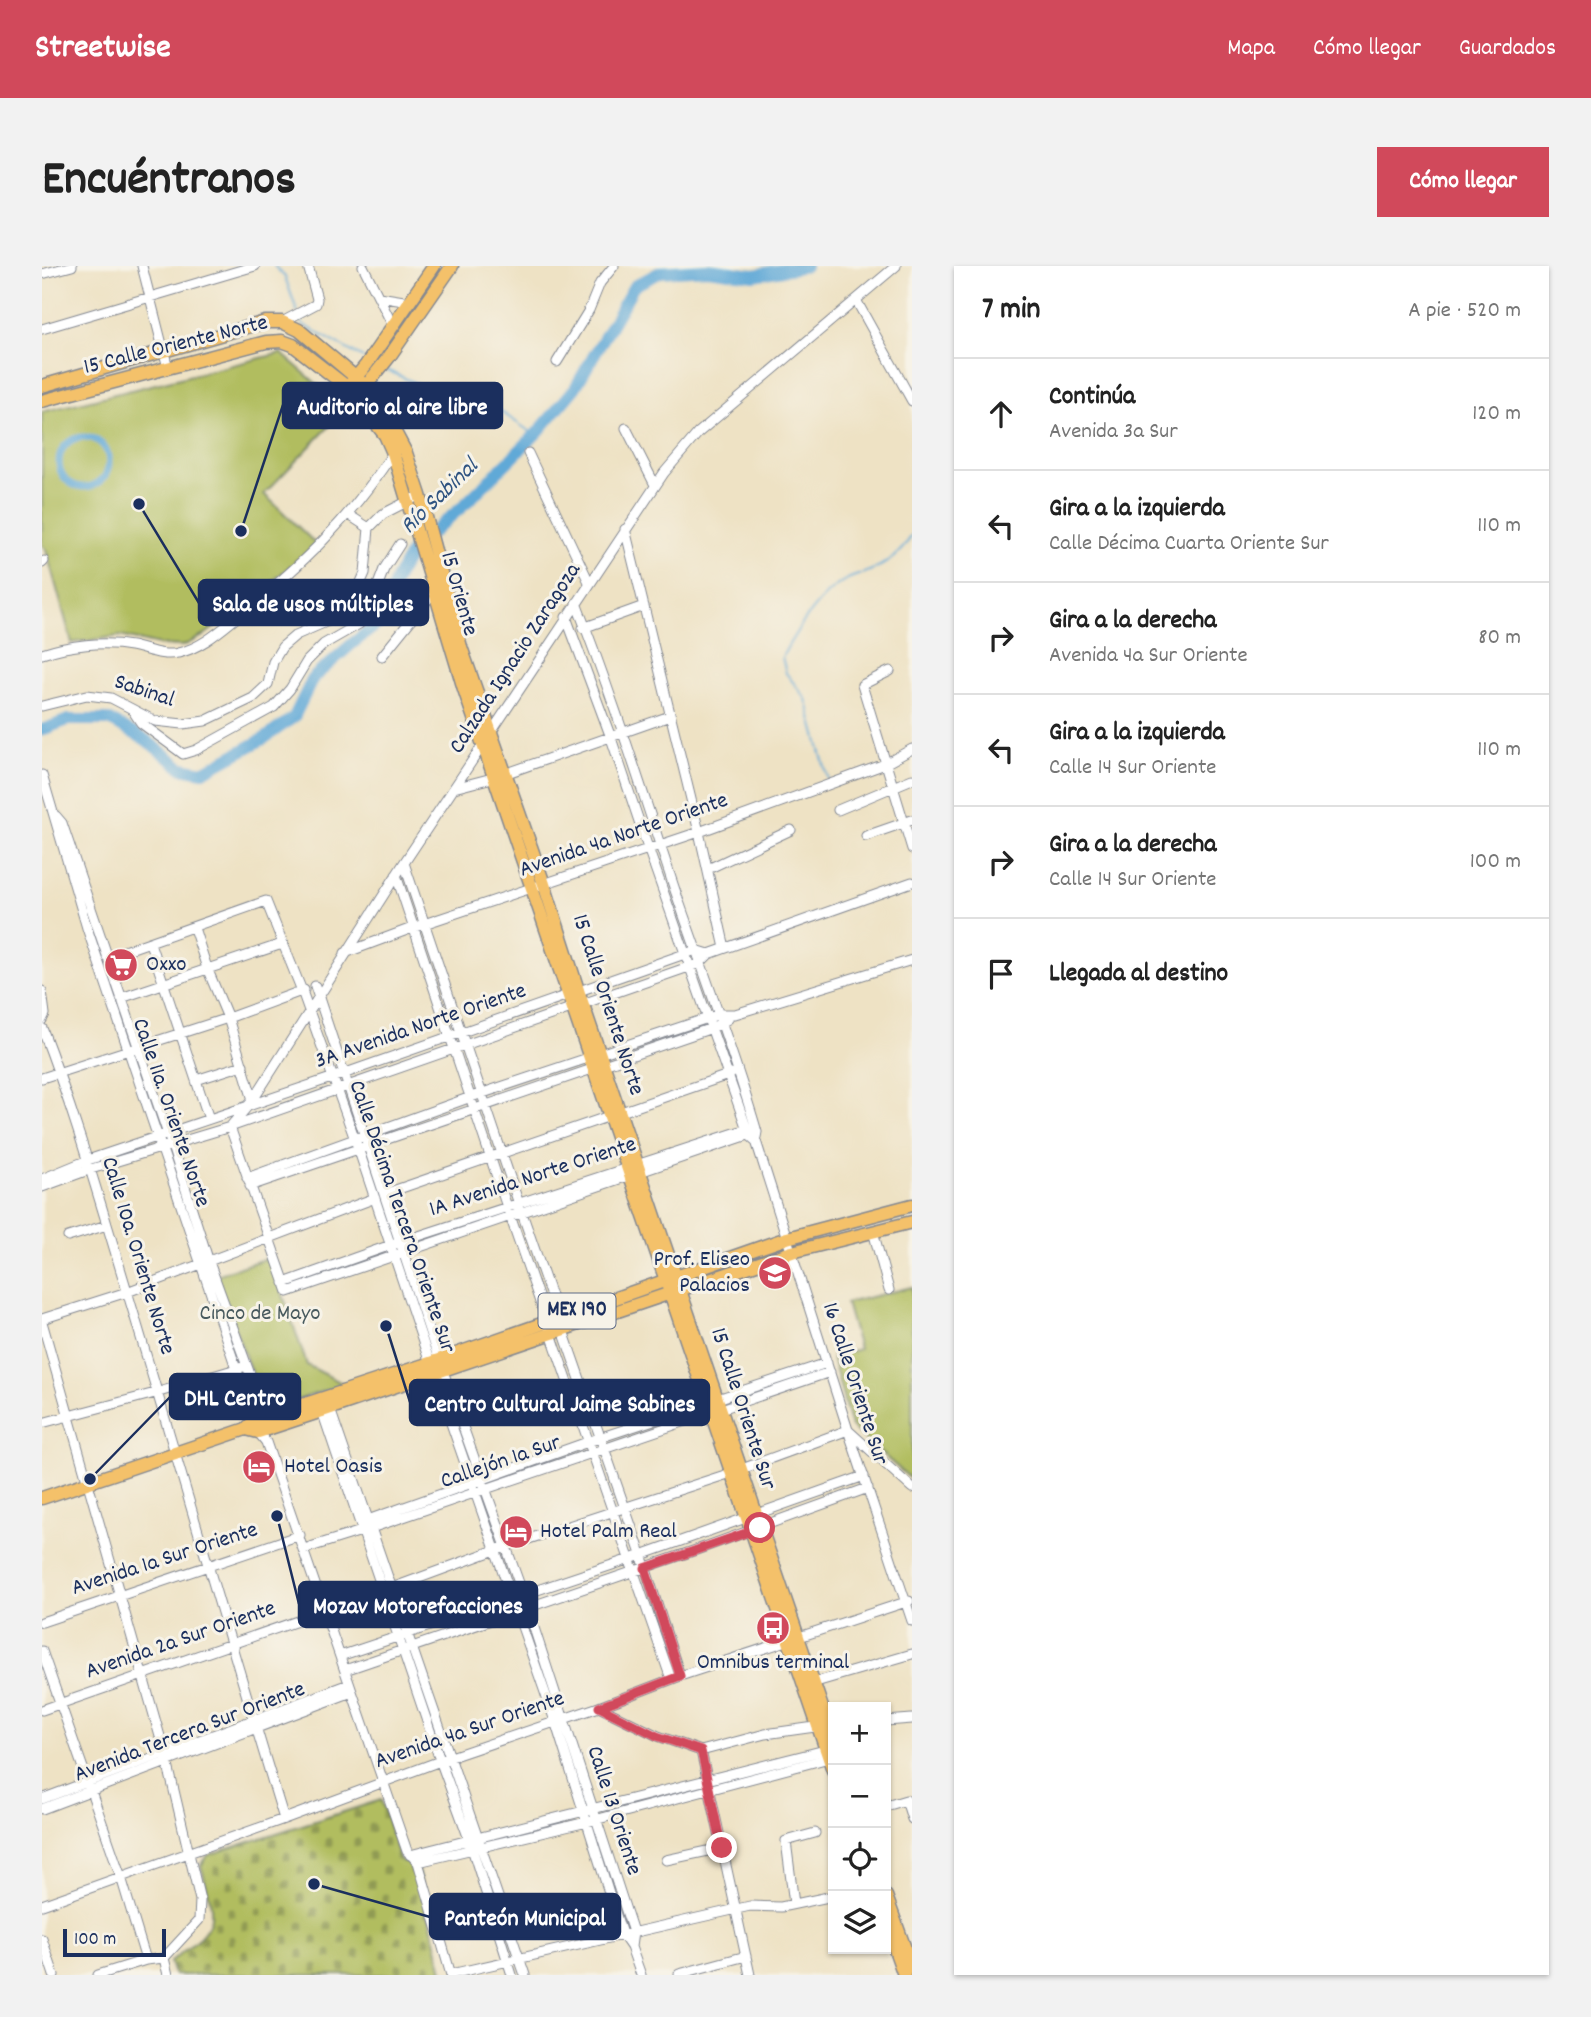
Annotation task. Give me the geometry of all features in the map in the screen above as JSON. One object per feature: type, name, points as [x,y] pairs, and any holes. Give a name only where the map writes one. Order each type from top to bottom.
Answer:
[{"type":"main road","points":[[357,387],[366,365],[434,266]]},
{"type":"main road","points":[[357,387],[379,371],[451,266]]},
{"type":"main road","name":"15 Calle Oriente Norte","points":[[42,386],[265,322],[286,320],[308,337],[357,387]]},
{"type":"main road","name":"15 Calle Oriente Norte","points":[[42,401],[266,342],[282,341],[357,387]]},
{"type":"main road","name":"15 Oriente","points":[[357,387],[385,435],[414,498],[438,586],[461,647],[487,739]]},
{"type":"main road","name":"15 Oriente","points":[[357,387],[388,419],[406,453],[414,498]]},
{"type":"main road","name":"15 Calle Oriente Norte","points":[[487,739],[675,1291]]},
{"type":"main road","name":"MEX 190","points":[[555,1326],[671,1278],[787,1238],[912,1205]]},
{"type":"main road","name":"MEX 190","points":[[260,1428],[555,1326],[675,1291],[792,1252],[912,1222]]},
{"type":"main road","name":"15 Calle Oriente Sur","points":[[675,1291],[793,1639],[827,1726]]},
{"type":"main road","name":"MEX 190","points":[[42,1498],[174,1452],[326,1410],[436,1366]]},
{"type":"main road","points":[[891,1910],[912,1968]]},
{"type":"main road","points":[[891,1938],[904,1975]]},
{"type":"street","points":[[42,274],[72,266]]},
{"type":"street","points":[[142,266],[168,368]]},
{"type":"street","points":[[42,329],[255,266]]},
{"type":"street","points":[[286,320],[313,308],[317,299],[308,266]]},
{"type":"street","points":[[363,266],[393,326]]},
{"type":"street","points":[[557,362],[589,310],[600,284],[614,266]]},
{"type":"street","name":"Calzada Ignacio Zaragoza","points":[[230,1127],[251,1103],[345,953],[655,485],[698,433],[896,266]]},
{"type":"street","points":[[379,297],[410,302]]},
{"type":"street","points":[[856,300],[912,401]]},
{"type":"street","points":[[626,428],[655,485]]},
{"type":"street","points":[[42,654],[104,643],[130,646],[159,654],[176,654],[192,649],[213,636],[277,585],[349,514],[393,453]]},
{"type":"street","points":[[528,453],[589,582]]},
{"type":"street","points":[[349,514],[369,528],[383,514],[414,498]]},
{"type":"street","name":"Sabinal","points":[[42,706],[88,695],[111,698],[155,721],[183,724],[205,721],[253,698],[268,684],[273,662],[282,647],[296,635],[335,618],[351,605],[365,573],[369,528]]},
{"type":"street","points":[[625,529],[725,948]]},
{"type":"street","points":[[132,710],[141,723],[183,754],[196,750],[274,707],[290,689],[307,661],[324,644],[359,624],[368,611],[384,569],[400,544]]},
{"type":"street","points":[[382,656],[438,586]]},
{"type":"street","points":[[576,603],[660,844],[691,952]]},
{"type":"street","points":[[573,632],[643,606]]},
{"type":"street","points":[[566,617],[648,848],[696,965],[722,1018],[739,1071],[753,1132]]},
{"type":"street","points":[[890,671],[862,685],[892,788],[908,822],[912,849]]},
{"type":"street","points":[[454,788],[501,775],[670,716]]},
{"type":"street","name":"Avenida 4a Norte Oriente","points":[[345,953],[699,832],[885,764],[912,749]]},
{"type":"street","name":"Calle 11a. Oriente Norte","points":[[42,775],[56,825],[92,926],[128,1050],[163,1135],[172,1146],[237,1369],[300,1535],[410,1855]]},
{"type":"street","points":[[838,810],[912,779]]},
{"type":"street","points":[[866,836],[908,822]]},
{"type":"street","points":[[708,869],[791,830]]},
{"type":"street","points":[[404,863],[519,1202],[555,1326],[563,1365],[598,1450],[634,1571],[675,1678]]},
{"type":"street","points":[[396,875],[507,1207],[555,1326],[573,1361],[594,1439]]},
{"type":"street","points":[[696,965],[709,954],[912,882]]},
{"type":"street","name":"Calle Décima Tercera Oriente Sur","points":[[194,928],[266,901],[309,1012],[338,1076]]},
{"type":"street","name":"Calle 11a. Oriente Norte","points":[[92,926],[107,957],[138,1046],[163,1135],[162,1149],[247,1365],[260,1428]]},
{"type":"street","points":[[107,957],[194,928],[228,1018],[243,1065],[251,1103]]},
{"type":"street","points":[[150,943],[209,1119]]},
{"type":"street","points":[[121,998],[282,944]]},
{"type":"street","points":[[691,952],[709,954]]},
{"type":"street","name":"3A Avenida Norte Oriente","points":[[89,1164],[172,1146],[454,1049],[691,952]]},
{"type":"street","points":[[361,1142],[474,1108],[708,1017],[722,1018],[912,960]]},
{"type":"street","points":[[696,965],[708,1017],[728,1075],[753,1132]]},
{"type":"street","name":"3A Avenida Norte Oriente","points":[[89,1164],[251,1103],[461,1033],[696,965]]},
{"type":"street","points":[[42,1077],[228,1018],[329,981]]},
{"type":"street","name":"Calle Décima Tercera Oriente Sur","points":[[315,986],[338,1076],[477,1481]]},
{"type":"street","points":[[42,991],[45,1014],[42,1020]]},
{"type":"street","points":[[249,1182],[361,1142],[471,1097],[712,1028],[722,1018]]},
{"type":"street","name":"Calle 10a. Oriente Norte","points":[[42,1028],[89,1164],[159,1392],[207,1567],[284,1819]]},
{"type":"street","points":[[197,1080],[243,1065]]},
{"type":"street","points":[[104,1974],[146,1960],[164,1958],[199,1920],[200,1900],[166,1757],[42,1320],[127,1292],[380,1196],[739,1071]]},
{"type":"street","points":[[230,1127],[286,1288]]},
{"type":"street","name":"1A Avenida Norte Oriente","points":[[286,1288],[396,1243],[519,1202],[753,1132]]},
{"type":"street","name":"16 Calle Oriente Sur","points":[[753,1132],[848,1430],[909,1601],[912,1621]]},
{"type":"street","points":[[42,1179],[89,1164]]},
{"type":"street","points":[[42,1187],[89,1164]]},
{"type":"street","name":"1A Avenida Norte Oriente","points":[[286,1288],[511,1217],[634,1169]]},
{"type":"street","points":[[68,1237],[107,1225]]},
{"type":"street","points":[[873,1231],[889,1290]]},
{"type":"street","points":[[563,1365],[573,1361]]},
{"type":"street","points":[[42,1423],[247,1365]]},
{"type":"street","name":"Callejón 1a Sur","points":[[304,1549],[477,1481],[594,1439],[713,1405],[829,1367]]},
{"type":"street","name":"Callejón 1a Sur","points":[[365,1525],[480,1491],[639,1436],[713,1405]]},
{"type":"street","points":[[326,1410],[387,1590],[398,1636],[408,1648],[451,1757],[473,1838]]},
{"type":"street","points":[[635,1426],[639,1436]]},
{"type":"street","points":[[848,1430],[912,1488]]},
{"type":"street","name":"Avenida 2a Sur Oriente","points":[[42,1710],[387,1590],[495,1549],[736,1471],[848,1430]]},
{"type":"street","points":[[598,1450],[625,1507],[675,1678]]},
{"type":"street","points":[[340,1656],[630,1559],[864,1476]]},
{"type":"street","name":"Calle 13 Oriente","points":[[477,1481],[506,1546],[528,1607],[559,1720],[588,1811]]},
{"type":"street","points":[[345,1670],[645,1568],[868,1488]]},
{"type":"street","points":[[480,1491],[495,1549],[559,1720]]},
{"type":"street","points":[[793,1502],[797,1514]]},
{"type":"street","name":"Avenida 1a Sur Oriente","points":[[42,1622],[300,1535]]},
{"type":"street","points":[[694,1535],[698,1549]]},
{"type":"street","points":[[387,1590],[409,1633],[408,1648],[440,1760],[525,1975]]},
{"type":"street","name":"Avenida 4a Sur Oriente","points":[[42,1905],[440,1760],[599,1707],[675,1678],[909,1601]]},
{"type":"street","points":[[451,1619],[456,1632]]},
{"type":"street","points":[[42,1650],[121,1877],[146,1960]]},
{"type":"street","points":[[809,1684],[912,1654]]},
{"type":"street","name":"Avenida Tercera Sur Oriente","points":[[42,1799],[89,1786],[351,1688]]},
{"type":"street","points":[[599,1707],[657,1736],[701,1751],[765,1734],[827,1726]]},
{"type":"street","points":[[891,1721],[912,1719]]},
{"type":"street","points":[[701,1751],[750,1975]]},
{"type":"street","points":[[410,1855],[828,1755]]},
{"type":"street","points":[[418,1862],[591,1821],[709,1785]]},
{"type":"street","name":"Avenida Tercera Sur Oriente","points":[[42,1809],[89,1786]]},
{"type":"street","points":[[891,1804],[906,1800],[912,1819]]},
{"type":"street","points":[[588,1811],[622,1934]]},
{"type":"street","name":"Calle 13 Oriente","points":[[591,1821],[633,1932],[631,1947]]},
{"type":"street","points":[[794,1904],[786,1841],[815,1833]]},
{"type":"street","points":[[666,1860],[722,1848]]},
{"type":"street","points":[[477,1849],[512,1975]]},
{"type":"street","points":[[410,1855],[418,1862],[451,1974],[750,1906],[781,1907],[828,1897]]},
{"type":"street","name":"Calle 13 Oriente","points":[[622,1934],[631,1947],[641,1975]]},
{"type":"street","points":[[42,1939],[54,1975]]},
{"type":"street","points":[[679,1974],[746,1956]]},
{"type":"street","points":[[164,1958],[168,1975]]},
{"type":"street","points":[[904,1975],[912,1973]]},
{"type":"green space","points":[[281,353],[346,409],[264,494],[316,544],[246,604],[203,636],[183,646],[159,645],[120,636],[72,643],[46,550],[42,545],[42,412]]},
{"type":"green space","name":"Cinco de Mayo","points":[[270,1257],[307,1365],[344,1384],[265,1411],[216,1275]]},
{"type":"green space","points":[[912,1287],[912,1480],[851,1427],[832,1357],[859,1349],[846,1303]]},
{"type":"green space","points":[[381,1800],[400,1860],[417,1868],[444,1975],[174,1975],[170,1962],[197,1939],[210,1922],[210,1901],[201,1866],[208,1855]]},
{"type":"waterway","points":[[274,266],[285,277],[297,311]]},
{"type":"waterway","name":"Río Sabinal","points":[[42,730],[68,720],[109,720],[146,740],[182,768],[203,772],[265,738],[294,717],[313,678],[379,623],[397,577],[413,549],[462,507],[539,431],[575,388],[634,286],[660,272],[707,269],[754,275],[805,266]]},
{"type":"waterway","points":[[299,316],[302,324],[363,358]]},
{"type":"waterway","points":[[387,370],[474,410],[491,405],[535,435]]},
{"type":"waterway","points":[[84,437],[102,444],[109,462],[102,480],[84,487],[66,480],[59,462],[66,444],[84,437]]},
{"type":"waterway","points":[[828,779],[806,699],[786,673],[782,657],[800,626],[824,597],[846,580],[890,560],[912,535]]},
{"type":"place","name":"Sala de usos múltiples","points":[[139,504]]},
{"type":"place","name":"Auditorio al aire libre","points":[[241,531]]},
{"type":"place","name":"Oxxo","points":[[121,965]]},
{"type":"place","name":"Prof. Eliseo Palacios","points":[[775,1273]]},
{"type":"place","name":"Centro Cultural Jaime Sabines","points":[[386,1326]]},
{"type":"place","name":"Hotel Oasis","points":[[259,1467]]},
{"type":"place","name":"DHL Centro","points":[[90,1479]]},
{"type":"place","name":"Mozav Motorefacciones","points":[[277,1516]]},
{"type":"place","name":"Hotel Palm Real","points":[[516,1532]]},
{"type":"place","name":"Omnibus terminal","points":[[773,1628]]},
{"type":"place","name":"Panteón Municipal","points":[[314,1884]]},
{"type":"route","points":[[722,1848],[701,1751],[657,1736],[610,1715],[599,1707],[680,1676],[645,1568],[760,1528]]}]
